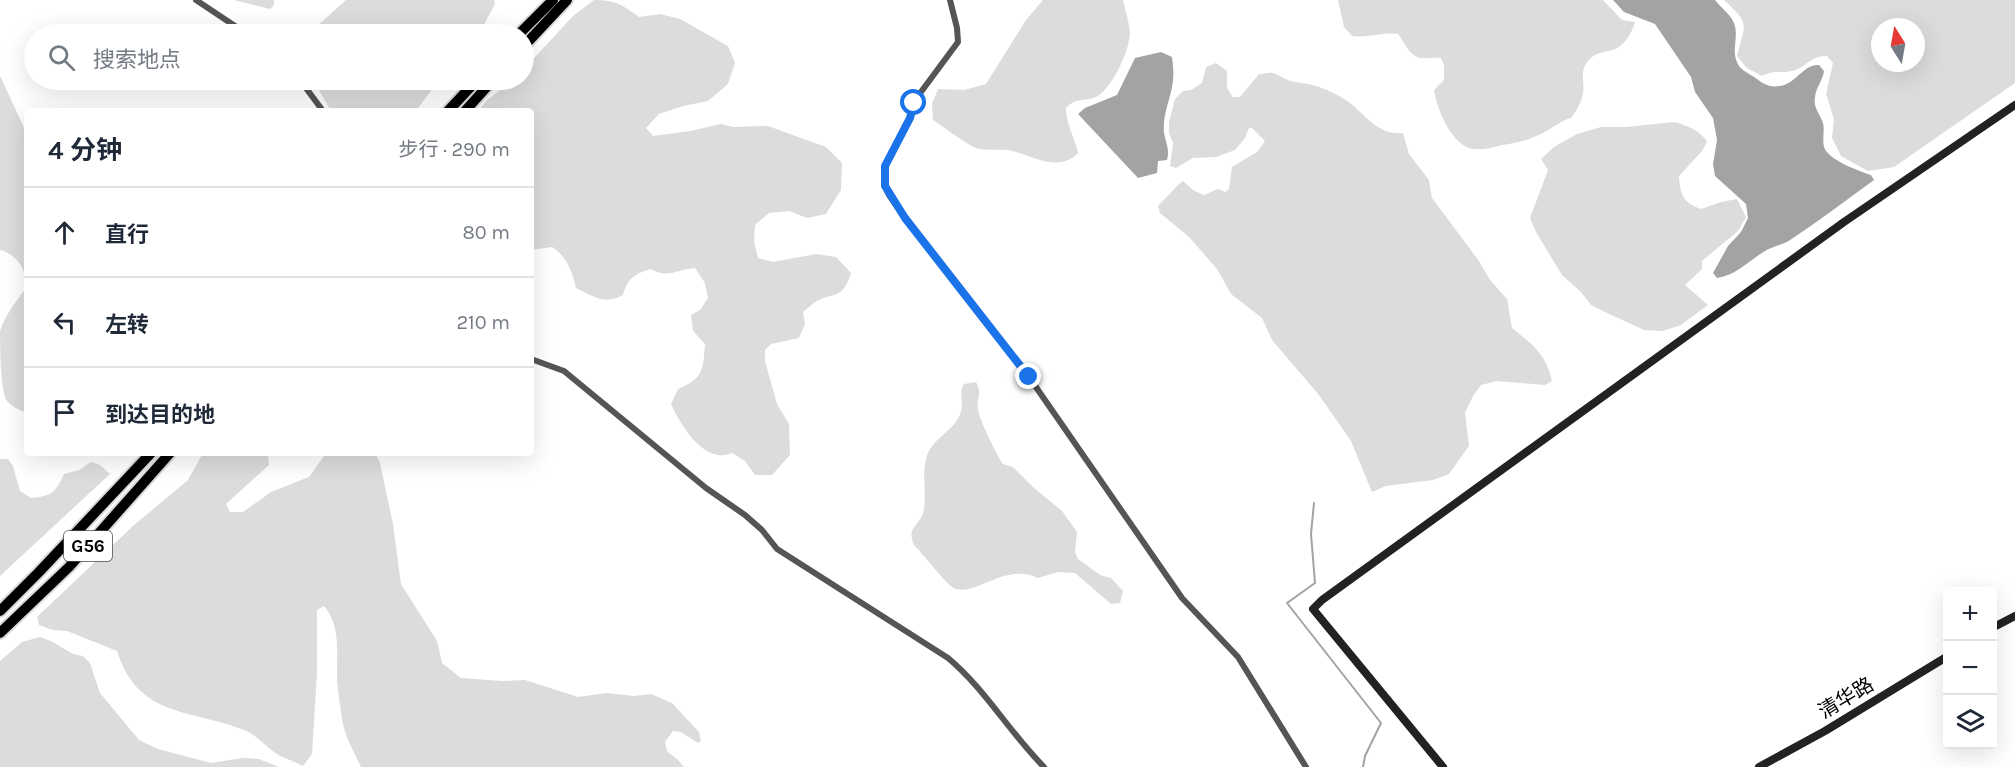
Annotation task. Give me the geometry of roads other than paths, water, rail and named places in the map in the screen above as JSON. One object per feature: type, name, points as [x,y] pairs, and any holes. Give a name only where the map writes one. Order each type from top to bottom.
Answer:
[{"type":"highway","points":[[529,24],[553,0]]},
{"type":"highway","points":[[534,35],[567,0]]},
{"type":"highway","points":[[451,108],[468,90]]},
{"type":"highway","points":[[468,108],[484,90]]},
{"type":"highway","name":"G56","points":[[0,611],[148,456]]},
{"type":"highway","name":"G56","points":[[0,633],[69,567],[167,456]]},
{"type":"street","points":[[196,0],[232,24]]},
{"type":"street","points":[[950,0],[958,42],[918,96],[910,118],[887,160],[884,174],[890,195],[905,218],[1029,377],[1182,598],[1238,657],[1306,767]]},
{"type":"street","points":[[307,90],[321,108]]},
{"type":"street","points":[[1443,767],[1313,609],[1322,600],[1844,222],[2015,105]]},
{"type":"street","points":[[534,360],[564,370],[706,488],[745,515],[762,530],[777,549],[948,658],[963,670],[1027,751],[1044,767]]},
{"type":"street","points":[[1997,625],[2015,616]]},
{"type":"street","name":"清华路","points":[[1759,767],[1825,731],[1943,658]]},
{"type":"waterway","points":[[1314,503],[1311,534],[1315,583],[1287,603],[1381,723],[1365,756],[1363,767]]}]
